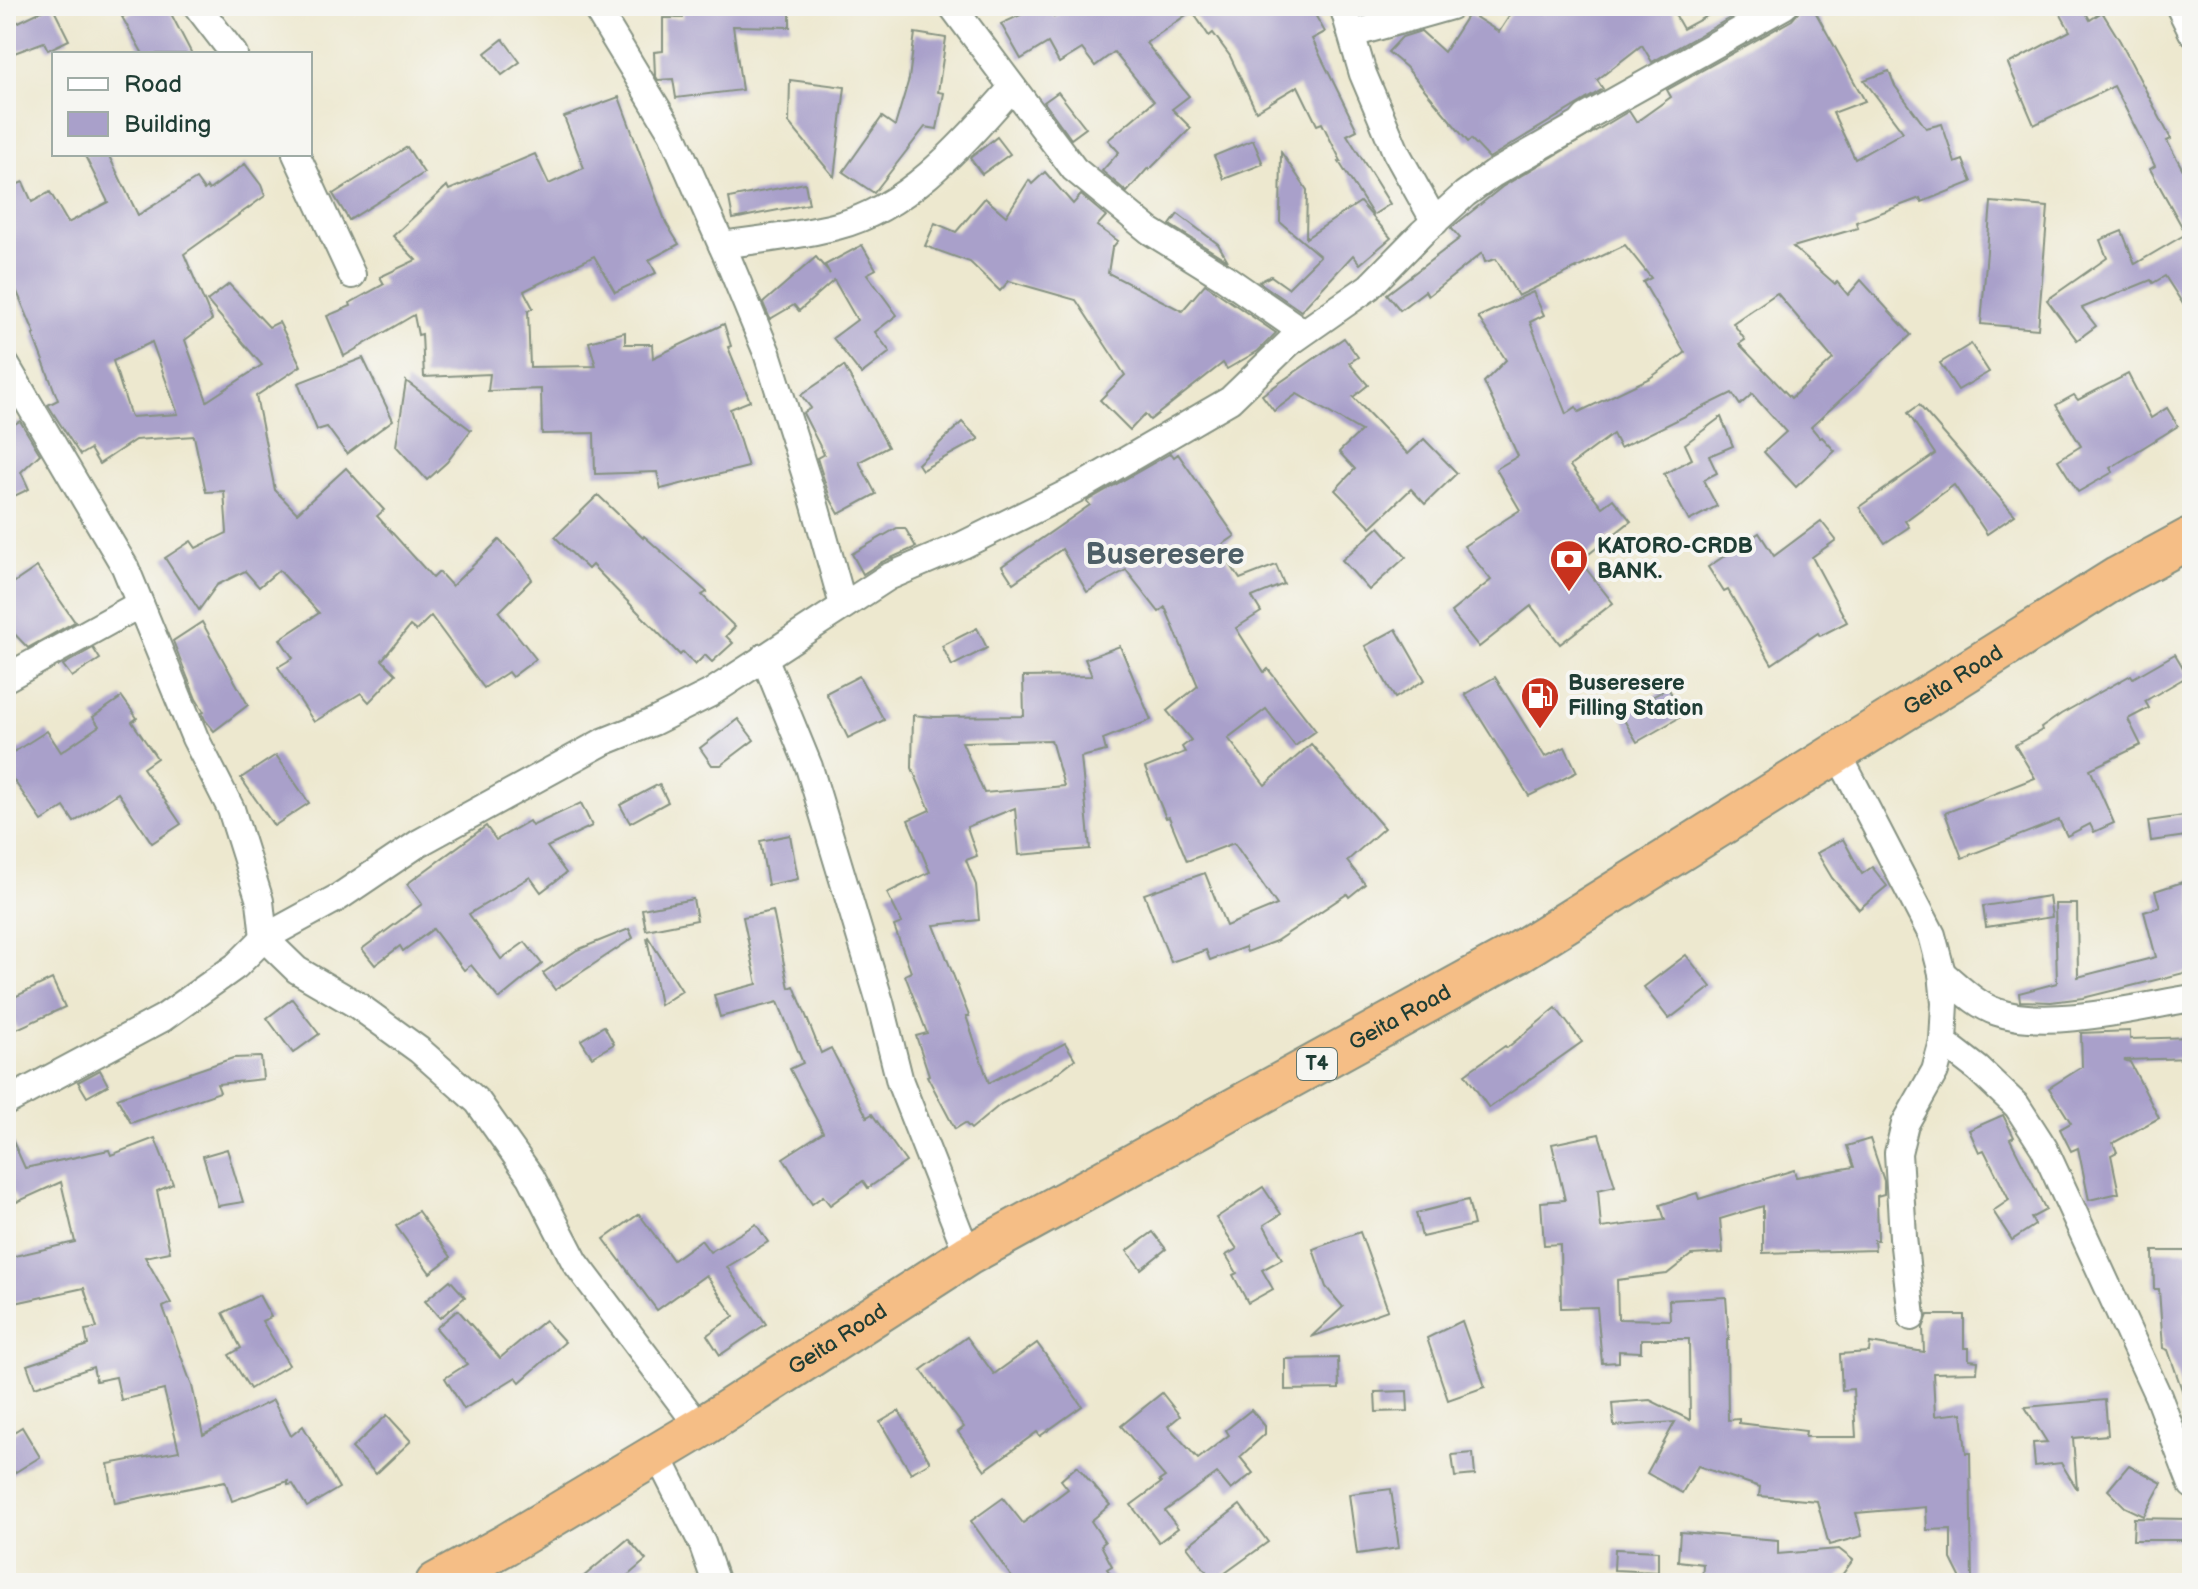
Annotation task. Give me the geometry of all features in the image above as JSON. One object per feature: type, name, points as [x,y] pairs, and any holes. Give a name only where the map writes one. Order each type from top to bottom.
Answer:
[{"type":"highway","name":"Geita Road","points":[[436,1583],[700,1428],[968,1255],[1517,953],[2118,577],[2192,537]]},
{"type":"street","points":[[197,6],[232,52]]},
{"type":"street","points":[[595,6],[672,133],[767,353],[843,605]]},
{"type":"street","points":[[952,6],[1074,169],[1150,231],[1303,332]]},
{"type":"street","points":[[1343,6],[1363,74],[1396,152],[1435,222]]},
{"type":"street","points":[[1352,34],[1451,6]]},
{"type":"street","points":[[6,1102],[163,1018],[236,966],[264,938],[339,897],[419,843],[603,742],[653,722],[709,694],[888,577],[963,545],[1082,486],[1230,400],[1303,332],[1340,310],[1369,287],[1465,194],[1493,174],[1617,99],[1784,6]]},
{"type":"street","points":[[2179,6],[2192,32]]},
{"type":"street","points":[[722,245],[839,226],[899,199],[954,153],[1012,88]]},
{"type":"street","points":[[297,156],[352,275]]},
{"type":"street","points":[[6,365],[125,567],[195,738],[231,809],[260,901],[264,938],[297,970],[370,1014],[419,1050],[478,1102],[531,1177],[575,1262],[700,1428]]},
{"type":"street","points":[[6,678],[140,604]]},
{"type":"street","points":[[764,657],[809,767],[880,1002],[900,1082],[968,1255]]},
{"type":"street","points":[[1837,752],[1932,935],[1942,973],[1945,1003],[1943,1042],[1935,1071],[1905,1124],[1898,1153],[1912,1317]]},
{"type":"street","points":[[1942,973],[1971,998],[1996,1012],[2026,1018],[2070,1018],[2192,998]]},
{"type":"street","points":[[1943,1042],[1978,1069],[2017,1106],[2044,1148],[2158,1396],[2192,1485]]},
{"type":"street","points":[[657,1454],[702,1543],[716,1583]]},
{"type":"building","points":[[52,6],[69,40],[48,50],[44,42],[6,56],[6,28]]},
{"type":"building","points":[[143,6],[167,6],[191,52],[142,52],[122,17]]},
{"type":"building","points":[[683,6],[790,6],[790,27],[733,26],[742,90],[676,98],[673,79],[658,80],[655,75],[654,52],[663,51],[663,18],[683,18]]},
{"type":"building","points":[[1040,6],[1049,6],[1054,17],[1073,6],[1310,6],[1325,32],[1312,39],[1357,130],[1347,135],[1390,204],[1373,215],[1339,162],[1322,123],[1317,125],[1298,86],[1256,111],[1230,56],[1213,33],[1209,36],[1192,11],[1146,43],[1189,96],[1172,109],[1191,128],[1127,192],[1102,171],[1119,152],[1108,140],[1154,101],[1114,52],[1095,66],[1082,49],[1059,63],[1048,43],[1021,59],[1001,24]]},
{"type":"building","points":[[1516,6],[1531,6],[1544,14],[1554,6],[1670,6],[1683,29],[1725,6],[1751,6],[1652,62],[1642,45],[1597,80],[1603,89],[1489,158],[1471,139],[1468,142],[1406,67],[1388,52],[1402,37],[1421,31],[1444,52],[1469,13],[1499,32]]},
{"type":"building","points":[[1800,6],[1812,6],[1865,101],[1833,113],[1855,159],[1903,132],[1864,80],[1889,71],[1895,86],[1926,128],[1942,124],[1955,163],[1963,160],[1972,182],[1922,202],[1920,198],[1856,222],[1858,228],[1793,247],[1835,284],[1837,282],[1848,295],[1861,280],[1911,335],[1811,427],[1835,451],[1796,487],[1764,452],[1786,432],[1752,394],[1740,405],[1732,393],[1620,448],[1613,434],[1570,466],[1602,507],[1613,499],[1631,521],[1580,561],[1613,603],[1560,644],[1531,606],[1479,647],[1451,612],[1491,580],[1464,546],[1520,510],[1496,469],[1518,456],[1484,382],[1506,360],[1478,317],[1533,292],[1544,315],[1530,322],[1566,414],[1576,407],[1579,412],[1650,378],[1685,353],[1643,282],[1651,278],[1625,245],[1518,296],[1496,259],[1485,262],[1482,253],[1428,296],[1425,291],[1400,310],[1387,294],[1460,238],[1451,228],[1502,187],[1629,111],[1636,122],[1671,97],[1667,90],[1792,20]],"holes":[[[1777,293],[1833,359],[1791,398],[1739,344],[1745,340],[1733,323]]]},
{"type":"building","points":[[2056,6],[2082,6],[2090,20],[2102,12],[2171,139],[2167,141],[2192,186],[2192,318],[2165,276],[2082,308],[2096,326],[2077,340],[2047,300],[2107,258],[2100,240],[2122,231],[2135,264],[2186,234],[2150,169],[2155,166],[2114,86],[2034,125],[2008,64],[2070,31]]},
{"type":"building","points":[[915,33],[946,38],[938,92],[944,93],[937,129],[925,127],[874,193],[843,172],[882,117],[895,126],[909,79]]},
{"type":"building","points":[[503,39],[520,62],[502,75],[485,53]]},
{"type":"building","points":[[790,80],[845,87],[834,177],[789,123]]},
{"type":"building","points":[[1058,92],[1086,128],[1071,139],[1044,102]]},
{"type":"building","points":[[619,97],[666,223],[679,244],[649,260],[656,273],[615,292],[594,256],[524,291],[533,308],[528,311],[530,367],[596,366],[589,342],[625,332],[625,344],[652,344],[653,358],[724,324],[731,346],[728,347],[750,401],[730,409],[748,467],[661,489],[657,472],[595,474],[594,433],[542,434],[541,389],[488,391],[490,374],[424,377],[422,334],[418,335],[414,315],[344,356],[327,316],[351,306],[350,303],[384,284],[380,277],[416,260],[393,236],[447,186],[449,190],[535,154],[549,184],[584,168],[564,117]]},
{"type":"building","points":[[997,137],[1010,154],[982,174],[970,158]]},
{"type":"building","points":[[1253,140],[1263,164],[1224,179],[1214,156]]},
{"type":"building","points":[[407,147],[424,173],[349,220],[333,194]]},
{"type":"building","points":[[1281,152],[1307,190],[1306,238],[1360,202],[1391,238],[1360,264],[1353,255],[1301,311],[1259,282],[1271,276],[1288,288],[1320,256],[1280,222]]},
{"type":"building","points":[[85,156],[109,156],[138,215],[196,179],[204,190],[207,187],[209,190],[245,164],[261,185],[265,196],[184,254],[212,320],[185,340],[207,401],[262,365],[207,301],[229,284],[269,327],[279,322],[301,366],[256,396],[275,490],[297,513],[346,468],[384,510],[377,516],[433,578],[439,572],[452,586],[499,540],[521,562],[532,579],[499,612],[536,659],[512,677],[508,672],[484,688],[431,616],[416,631],[410,626],[382,660],[396,674],[369,702],[361,693],[314,722],[278,667],[293,658],[280,639],[319,613],[279,570],[259,587],[245,571],[217,585],[199,610],[165,558],[191,541],[196,548],[227,533],[224,491],[206,492],[194,436],[135,440],[99,464],[90,449],[80,455],[48,405],[58,400],[35,334],[6,266],[6,189],[23,182],[32,202],[50,192],[68,223],[108,202]],"holes":[[[152,342],[178,414],[131,417],[113,361]]]},
{"type":"building","points":[[1045,172],[1073,204],[1081,195],[1106,216],[1097,226],[1118,241],[1112,248],[1108,273],[1182,311],[1205,284],[1276,333],[1258,351],[1227,369],[1223,363],[1150,420],[1145,414],[1130,430],[1100,400],[1125,375],[1076,300],[1009,281],[1000,291],[970,262],[925,246],[935,223],[956,232],[985,198],[1006,216],[1029,180],[1032,184]]},
{"type":"building","points":[[805,183],[809,204],[733,219],[729,198]]},
{"type":"building","points":[[1991,202],[2048,207],[2038,329],[1981,324]]},
{"type":"building","points":[[1178,214],[1218,244],[1228,261],[1170,225]]},
{"type":"building","points":[[862,245],[876,269],[867,274],[897,315],[875,332],[890,352],[861,374],[833,338],[857,320],[834,280],[799,311],[794,305],[770,319],[763,303],[816,257],[830,274],[825,265]]},
{"type":"building","points":[[1344,338],[1358,357],[1349,363],[1368,385],[1353,397],[1408,454],[1424,439],[1457,473],[1425,504],[1411,489],[1371,527],[1335,490],[1355,469],[1339,452],[1361,431],[1297,394],[1274,411],[1262,395]]},
{"type":"building","points":[[1971,344],[1989,372],[1958,390],[1940,363]]},
{"type":"building","points":[[363,358],[393,420],[347,454],[327,427],[317,430],[298,383]]},
{"type":"building","points":[[844,366],[888,447],[859,462],[876,494],[839,514],[830,498],[817,458],[824,454],[803,413],[811,408],[801,395]]},
{"type":"building","points":[[2128,374],[2151,418],[2167,408],[2178,426],[2110,468],[2113,472],[2078,492],[2058,460],[2081,446],[2056,405],[2074,395],[2078,400]]},
{"type":"building","points":[[406,381],[471,430],[447,462],[427,480],[396,446]]},
{"type":"building","points":[[1919,405],[2015,515],[1987,534],[1954,485],[1905,521],[1909,527],[1885,543],[1859,507],[1935,454],[1908,413]]},
{"type":"building","points":[[1721,417],[1733,446],[1709,456],[1717,473],[1703,480],[1717,506],[1689,521],[1664,474],[1692,459],[1685,444]]},
{"type":"building","points":[[20,421],[40,454],[21,472],[29,489],[6,500],[6,429]]},
{"type":"building","points":[[962,422],[979,439],[922,470],[918,464]]},
{"type":"building","points":[[1171,453],[1174,457],[1178,454],[1235,536],[1219,547],[1240,579],[1276,565],[1284,584],[1252,597],[1261,612],[1236,628],[1264,672],[1268,669],[1316,731],[1295,746],[1266,709],[1228,738],[1265,785],[1311,744],[1384,828],[1347,861],[1365,884],[1349,897],[1347,894],[1276,941],[1247,952],[1245,947],[1210,960],[1206,950],[1171,962],[1144,894],[1205,873],[1226,926],[1277,905],[1234,843],[1187,861],[1145,768],[1185,752],[1182,747],[1191,740],[1167,711],[1198,686],[1165,607],[1159,612],[1126,570],[1087,592],[1062,549],[1013,583],[1002,566],[1090,505],[1087,501]]},
{"type":"building","points":[[598,495],[707,592],[702,595],[735,627],[726,636],[733,643],[712,662],[705,655],[695,665],[683,652],[680,655],[592,565],[588,569],[555,537]]},
{"type":"building","points":[[1821,521],[1836,540],[1812,557],[1847,622],[1820,636],[1818,633],[1772,664],[1728,590],[1724,592],[1708,567],[1759,533],[1774,556]]},
{"type":"building","points":[[1379,527],[1406,557],[1369,590],[1342,560]]},
{"type":"building","points":[[897,528],[905,528],[916,547],[863,574],[852,554]]},
{"type":"building","points":[[37,567],[75,622],[28,648],[6,625],[6,588]]},
{"type":"building","points":[[202,622],[248,705],[214,731],[205,720],[173,641]]},
{"type":"building","points":[[977,628],[987,648],[952,666],[942,646]]},
{"type":"building","points":[[1396,629],[1425,680],[1395,698],[1365,646]]},
{"type":"building","points":[[1120,646],[1151,720],[1103,739],[1106,751],[1081,757],[1090,849],[1019,855],[1015,808],[967,827],[977,856],[966,860],[976,885],[979,920],[934,925],[969,1016],[966,1016],[989,1083],[1065,1043],[1075,1059],[1049,1079],[1001,1104],[971,1129],[965,1123],[955,1129],[927,1076],[916,1036],[927,1033],[905,975],[911,972],[894,926],[902,923],[887,893],[930,872],[908,820],[930,810],[912,768],[913,715],[1024,716],[1023,677],[1092,676],[1085,659]],"holes":[[[1051,740],[1064,786],[984,793],[962,742]]]},
{"type":"building","points":[[93,648],[100,659],[72,677],[63,665]]},
{"type":"building","points":[[2175,654],[2188,676],[2145,701],[2149,708],[2128,719],[2141,745],[2090,769],[2114,823],[2094,832],[2090,824],[2067,836],[2059,820],[1962,858],[1945,813],[2035,778],[2015,745],[2042,730],[2061,714]]},
{"type":"building","points":[[859,676],[884,720],[848,738],[826,693]]},
{"type":"building","points":[[1495,677],[1545,757],[1565,747],[1577,772],[1529,796],[1465,694]]},
{"type":"building","points":[[1668,688],[1684,715],[1637,742],[1621,715]]},
{"type":"building","points":[[122,697],[137,718],[132,722],[157,758],[143,768],[181,824],[152,843],[118,793],[74,822],[64,807],[42,821],[6,769],[6,757],[47,731],[61,752],[99,726],[93,717]]},
{"type":"building","points":[[738,719],[754,740],[721,765],[712,765],[700,748]]},
{"type":"building","points":[[276,755],[309,803],[274,826],[241,778]]},
{"type":"building","points":[[659,784],[668,802],[630,823],[620,805]]},
{"type":"building","points":[[581,803],[592,826],[547,847],[566,873],[541,892],[530,877],[469,914],[501,959],[525,942],[542,964],[499,999],[471,965],[464,970],[433,929],[403,951],[400,946],[375,965],[362,949],[422,904],[407,884],[486,826],[496,840],[529,821],[532,826]]},
{"type":"building","points":[[2184,816],[2186,836],[2151,841],[2148,821]]},
{"type":"building","points":[[790,835],[798,879],[768,885],[760,841]]},
{"type":"building","points":[[1843,839],[1862,874],[1872,867],[1887,886],[1859,909],[1832,878],[1817,853]]},
{"type":"building","points":[[2192,879],[2192,971],[2083,998],[2051,1002],[2020,1001],[2019,993],[2057,983],[2055,904],[2077,904],[2078,977],[2156,957],[2144,912],[2160,907],[2155,891]]},
{"type":"building","points":[[2049,896],[2052,917],[1986,927],[1983,906]]},
{"type":"building","points":[[693,899],[697,920],[646,930],[642,909]]},
{"type":"building","points":[[773,911],[789,988],[794,986],[821,1053],[831,1048],[867,1117],[872,1114],[906,1162],[868,1188],[863,1181],[830,1205],[823,1196],[812,1204],[783,1158],[823,1132],[790,1069],[803,1063],[778,1002],[720,1017],[714,995],[757,984],[743,917]]},
{"type":"building","points":[[629,929],[633,938],[555,990],[543,973],[577,950]]},
{"type":"building","points":[[647,938],[682,991],[660,1005]]},
{"type":"building","points":[[1686,955],[1711,987],[1669,1019],[1644,987]]},
{"type":"building","points":[[52,979],[65,1007],[17,1029],[6,1001]]},
{"type":"building","points":[[292,999],[319,1034],[293,1053],[267,1018]]},
{"type":"building","points":[[1556,1008],[1582,1042],[1489,1108],[1465,1074],[1505,1046],[1507,1048]]},
{"type":"building","points":[[604,1026],[614,1044],[592,1057],[581,1040]]},
{"type":"building","points":[[2130,1031],[2130,1039],[2192,1037],[2192,1058],[2124,1060],[2130,1062],[2159,1118],[2113,1143],[2117,1152],[2111,1155],[2119,1193],[2089,1200],[2078,1148],[2071,1151],[2060,1129],[2071,1123],[2049,1088],[2082,1067],[2081,1033]]},
{"type":"building","points":[[261,1057],[263,1079],[217,1084],[220,1092],[131,1123],[117,1098],[233,1058]]},
{"type":"building","points":[[100,1070],[108,1085],[87,1097],[78,1082]]},
{"type":"building","points":[[2003,1115],[2014,1137],[2010,1139],[2046,1210],[2031,1218],[2035,1225],[2012,1240],[1993,1211],[2009,1200],[1984,1150],[1979,1152],[1969,1130]]},
{"type":"building","points":[[6,1126],[25,1168],[109,1150],[111,1155],[155,1138],[173,1184],[157,1191],[170,1252],[145,1257],[171,1303],[163,1307],[192,1386],[203,1435],[273,1400],[291,1436],[303,1426],[339,1488],[307,1507],[288,1481],[232,1501],[225,1481],[115,1503],[108,1464],[179,1451],[164,1390],[121,1400],[116,1377],[96,1381],[93,1367],[35,1387],[27,1365],[88,1345],[85,1330],[97,1328],[84,1288],[6,1305],[6,1258],[75,1242],[61,1182],[17,1202],[6,1178]]},
{"type":"building","points":[[1599,1134],[1615,1186],[1598,1190],[1601,1228],[1665,1220],[1660,1205],[1697,1193],[1699,1199],[1794,1170],[1796,1177],[1854,1167],[1847,1146],[1870,1139],[1884,1181],[1884,1194],[1877,1196],[1878,1240],[1874,1240],[1875,1250],[1763,1253],[1763,1206],[1720,1219],[1723,1253],[1691,1255],[1667,1274],[1617,1280],[1618,1319],[1670,1320],[1669,1300],[1726,1297],[1728,1420],[1739,1419],[1739,1423],[1806,1431],[1805,1437],[1856,1437],[1853,1389],[1842,1390],[1840,1354],[1869,1352],[1870,1343],[1924,1352],[1923,1328],[1928,1315],[1964,1315],[1964,1348],[1969,1348],[1969,1360],[1978,1361],[1977,1372],[1933,1373],[1935,1416],[1962,1413],[1966,1453],[1970,1453],[1972,1583],[1963,1583],[1951,1559],[1951,1529],[1927,1530],[1926,1507],[1856,1513],[1862,1536],[1829,1545],[1817,1501],[1759,1496],[1760,1487],[1698,1466],[1682,1493],[1647,1473],[1675,1422],[1614,1426],[1612,1403],[1650,1400],[1690,1420],[1689,1339],[1641,1339],[1641,1352],[1619,1351],[1619,1362],[1602,1363],[1597,1307],[1561,1308],[1560,1244],[1544,1245],[1541,1202],[1565,1200],[1552,1144]]},
{"type":"building","points":[[227,1149],[243,1202],[218,1206],[203,1156]]},
{"type":"building","points":[[1263,1187],[1281,1214],[1264,1225],[1282,1259],[1262,1270],[1273,1289],[1248,1303],[1233,1275],[1237,1273],[1226,1255],[1237,1249],[1216,1218]]},
{"type":"building","points":[[1468,1200],[1474,1225],[1422,1237],[1416,1213]]},
{"type":"building","points":[[418,1211],[451,1257],[430,1273],[396,1226]]},
{"type":"building","points":[[639,1214],[673,1260],[701,1240],[710,1252],[756,1224],[768,1242],[727,1267],[766,1324],[720,1355],[707,1335],[734,1316],[706,1275],[657,1310],[604,1239]]},
{"type":"building","points":[[1153,1232],[1166,1249],[1141,1269],[1127,1251]]},
{"type":"building","points":[[1360,1232],[1388,1310],[1311,1337],[1343,1307],[1326,1287],[1313,1249]]},
{"type":"building","points":[[2153,1251],[2192,1251],[2192,1289],[2186,1289],[2192,1344],[2192,1410],[2189,1410],[2168,1350],[2163,1348],[2159,1289],[2154,1289]]},
{"type":"building","points":[[450,1280],[465,1297],[440,1318],[425,1301]]},
{"type":"building","points":[[259,1295],[271,1317],[262,1321],[289,1365],[250,1389],[229,1355],[241,1348],[223,1313]]},
{"type":"building","points":[[458,1310],[500,1358],[545,1320],[565,1342],[520,1382],[516,1377],[464,1409],[445,1378],[467,1364],[436,1328]]},
{"type":"building","points":[[1462,1321],[1485,1387],[1448,1400],[1427,1338]]},
{"type":"building","points":[[967,1337],[994,1374],[1037,1343],[1082,1406],[1040,1436],[1037,1432],[985,1470],[958,1432],[964,1427],[921,1370]]},
{"type":"building","points":[[1338,1358],[1339,1389],[1285,1390],[1285,1359]]},
{"type":"building","points":[[1407,1391],[1408,1411],[1376,1412],[1375,1392]]},
{"type":"building","points":[[1162,1393],[1180,1416],[1168,1426],[1198,1459],[1229,1435],[1226,1430],[1251,1410],[1265,1426],[1265,1434],[1240,1457],[1253,1473],[1231,1490],[1217,1473],[1165,1511],[1178,1528],[1159,1542],[1131,1505],[1165,1477],[1121,1426]]},
{"type":"building","points":[[2105,1400],[2108,1435],[2073,1438],[2077,1489],[2061,1463],[2035,1466],[2033,1443],[2047,1442],[2025,1407]]},
{"type":"building","points":[[899,1411],[930,1462],[911,1473],[880,1422]]},
{"type":"building","points":[[387,1415],[411,1441],[376,1474],[352,1448]]},
{"type":"building","points":[[22,1427],[40,1457],[6,1478],[6,1437]]},
{"type":"building","points":[[1473,1453],[1475,1475],[1455,1477],[1452,1455]]},
{"type":"building","points":[[2129,1465],[2162,1483],[2144,1516],[2125,1507],[2108,1490]]},
{"type":"building","points":[[1077,1466],[1110,1505],[1091,1521],[1105,1542],[1101,1545],[1112,1566],[1107,1569],[1117,1583],[1016,1583],[971,1521],[1003,1498],[1023,1523],[1068,1489],[1061,1480]]},
{"type":"building","points":[[1391,1489],[1399,1548],[1357,1554],[1349,1494]]},
{"type":"building","points":[[1240,1505],[1268,1542],[1221,1576],[1219,1574],[1212,1579],[1187,1546]]},
{"type":"building","points":[[2134,1518],[2187,1519],[2187,1540],[2133,1540]]},
{"type":"building","points":[[1680,1532],[1778,1540],[1778,1554],[1839,1549],[1853,1560],[1836,1583],[1702,1583],[1703,1564],[1678,1561]]},
{"type":"building","points":[[628,1539],[646,1560],[619,1583],[576,1583]]},
{"type":"building","points":[[1615,1549],[1658,1551],[1658,1572],[1614,1570]]},
{"type":"place","name":"KATORO-CRDB BANK.","points":[[1569,593]]},
{"type":"place","name":"Buseresere Filling Station","points":[[1540,730]]},
{"type":"district","name":"Buseresere","points":[[1165,555]]}]
